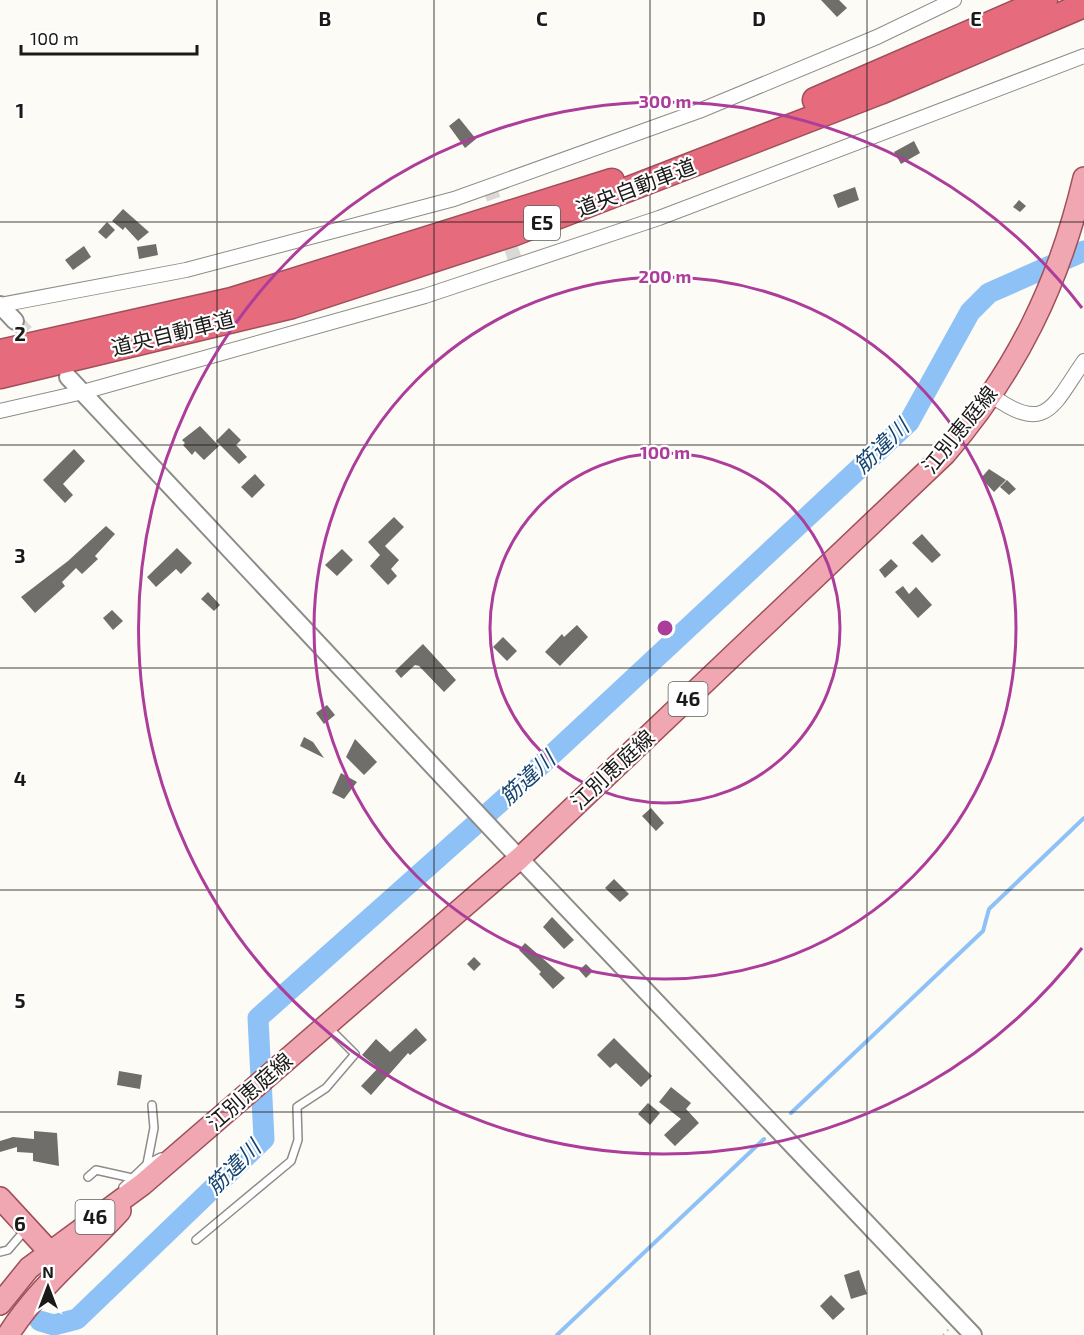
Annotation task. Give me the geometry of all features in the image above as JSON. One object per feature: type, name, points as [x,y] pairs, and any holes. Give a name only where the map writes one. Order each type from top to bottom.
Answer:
[{"type":"highway","name":"道央自動車道","points":[[0,352],[232,300],[615,180],[776,117],[1045,0]]},
{"type":"highway","name":"道央自動車道","points":[[0,376],[292,306],[515,233],[880,92],[1075,10]]},
{"type":"main road","name":"江別恵庭線","points":[[0,1304],[19,1278],[48,1252],[87,1223],[141,1175],[196,1138],[228,1112],[520,858],[907,493],[959,438],[992,395],[1014,360],[1042,306],[1072,229],[1084,178]]},
{"type":"main road","name":"江別恵庭線","points":[[8,1335],[40,1291],[65,1268],[141,1175]]},
{"type":"main road","points":[[0,1198],[65,1268]]},
{"type":"street","points":[[0,305],[186,270],[454,199],[699,111],[877,37],[954,0]]},
{"type":"street","points":[[0,411],[83,392],[425,296],[658,218],[1084,56]]},
{"type":"street","points":[[0,305],[15,321]]},
{"type":"street","points":[[992,395],[1012,410],[1037,415],[1055,404],[1084,361]]},
{"type":"street","points":[[68,377],[504,842],[973,1335]]},
{"type":"lane","points":[[196,1240],[291,1161],[298,1140],[297,1107],[326,1088],[355,1054],[327,1026]]},
{"type":"lane","points":[[88,1177],[96,1170],[141,1175],[154,1128],[152,1105]]},
{"type":"lane","points":[[0,1252],[8,1250],[27,1229]]},
{"type":"building","points":[[821,0],[839,0],[847,8],[837,17]]},
{"type":"building","points":[[459,118],[476,139],[465,148],[449,126]]},
{"type":"building","points":[[914,141],[920,153],[901,164],[894,152]]},
{"type":"building","points":[[855,187],[859,200],[838,208],[833,195]]},
{"type":"building","points":[[1019,200],[1026,206],[1020,212],[1013,207]]},
{"type":"building","points":[[123,209],[149,232],[138,241],[125,227],[123,230],[112,221]]},
{"type":"building","points":[[107,222],[115,230],[106,239],[98,232]]},
{"type":"building","points":[[156,244],[158,255],[139,259],[137,247]]},
{"type":"building","points":[[84,246],[91,257],[73,270],[65,260]]},
{"type":"building","points":[[200,426],[219,446],[204,460],[195,451],[192,455],[183,445],[185,443],[182,440]]},
{"type":"building","points":[[229,428],[241,440],[236,445],[247,457],[239,464],[216,441]]},
{"type":"building","points":[[74,449],[85,461],[63,484],[73,495],[65,503],[43,480]]},
{"type":"building","points":[[989,469],[1006,480],[994,492],[981,478]]},
{"type":"building","points":[[255,474],[265,485],[252,498],[241,487]]},
{"type":"building","points":[[1007,480],[1016,489],[1009,495],[1000,487]]},
{"type":"building","points":[[394,517],[404,527],[385,546],[399,560],[391,569],[397,576],[388,585],[370,566],[380,555],[368,542]]},
{"type":"building","points":[[106,526],[115,534],[95,556],[98,559],[82,574],[76,568],[62,582],[65,586],[35,613],[21,597],[68,561]]},
{"type":"building","points":[[922,534],[941,555],[932,563],[912,543]]},
{"type":"building","points":[[177,548],[192,563],[181,574],[176,569],[156,587],[147,577]]},
{"type":"building","points":[[342,549],[353,560],[337,576],[325,565]]},
{"type":"building","points":[[891,559],[898,566],[885,578],[879,570]]},
{"type":"building","points":[[903,586],[909,594],[916,587],[932,605],[918,618],[895,592]]},
{"type":"building","points":[[208,592],[220,605],[214,611],[201,599]]},
{"type":"building","points":[[112,610],[123,621],[113,630],[103,618]]},
{"type":"building","points":[[577,625],[588,637],[560,666],[545,652],[562,634],[564,637]]},
{"type":"building","points":[[503,637],[517,651],[507,661],[493,647]]},
{"type":"building","points":[[423,644],[456,680],[444,692],[419,666],[415,665],[401,678],[395,671]]},
{"type":"building","points":[[327,705],[335,715],[324,724],[316,713]]},
{"type":"building","points":[[304,737],[313,742],[324,758],[300,746]]},
{"type":"building","points":[[355,739],[377,762],[364,775],[346,757]]},
{"type":"building","points":[[341,773],[357,782],[344,799],[332,793]]},
{"type":"building","points":[[651,808],[664,823],[656,831],[642,816]]},
{"type":"building","points":[[614,879],[629,894],[620,902],[605,888]]},
{"type":"building","points":[[552,917],[574,940],[564,949],[543,927]]},
{"type":"building","points":[[525,943],[565,978],[553,989],[539,974],[541,972],[519,950]]},
{"type":"building","points":[[474,957],[481,964],[474,971],[467,964]]},
{"type":"building","points":[[586,964],[593,971],[586,978],[579,970]]},
{"type":"building","points":[[416,1028],[427,1040],[410,1055],[408,1053],[371,1095],[361,1086],[378,1068],[362,1055],[376,1039],[390,1052]]},
{"type":"building","points":[[614,1038],[652,1076],[641,1087],[616,1063],[610,1068],[597,1055]]},
{"type":"building","points":[[119,1071],[142,1075],[140,1089],[117,1085]]},
{"type":"building","points":[[671,1087],[691,1103],[686,1109],[699,1123],[675,1146],[664,1135],[681,1119],[659,1102]]},
{"type":"building","points":[[648,1103],[660,1113],[650,1125],[638,1114]]},
{"type":"building","points":[[34,1131],[57,1133],[59,1166],[33,1161],[33,1153],[17,1152],[17,1147],[0,1152],[0,1141],[13,1137],[34,1139]]},
{"type":"building","points":[[859,1270],[867,1294],[851,1299],[844,1275]]},
{"type":"building","points":[[831,1295],[845,1309],[833,1320],[820,1306]]},
{"type":"waterway","name":"筋違川","points":[[40,1321],[54,1325],[77,1319],[264,1139],[258,1018],[514,790],[909,422],[970,312],[989,293],[1084,251]]},
{"type":"waterway","points":[[791,1113],[983,931],[989,909],[1084,818]]},
{"type":"waterway","points":[[557,1335],[764,1139]]},
{"type":"tunnel","points":[[489,186],[517,265]]},
{"type":"tunnel","points":[[15,321],[41,348]]}]
